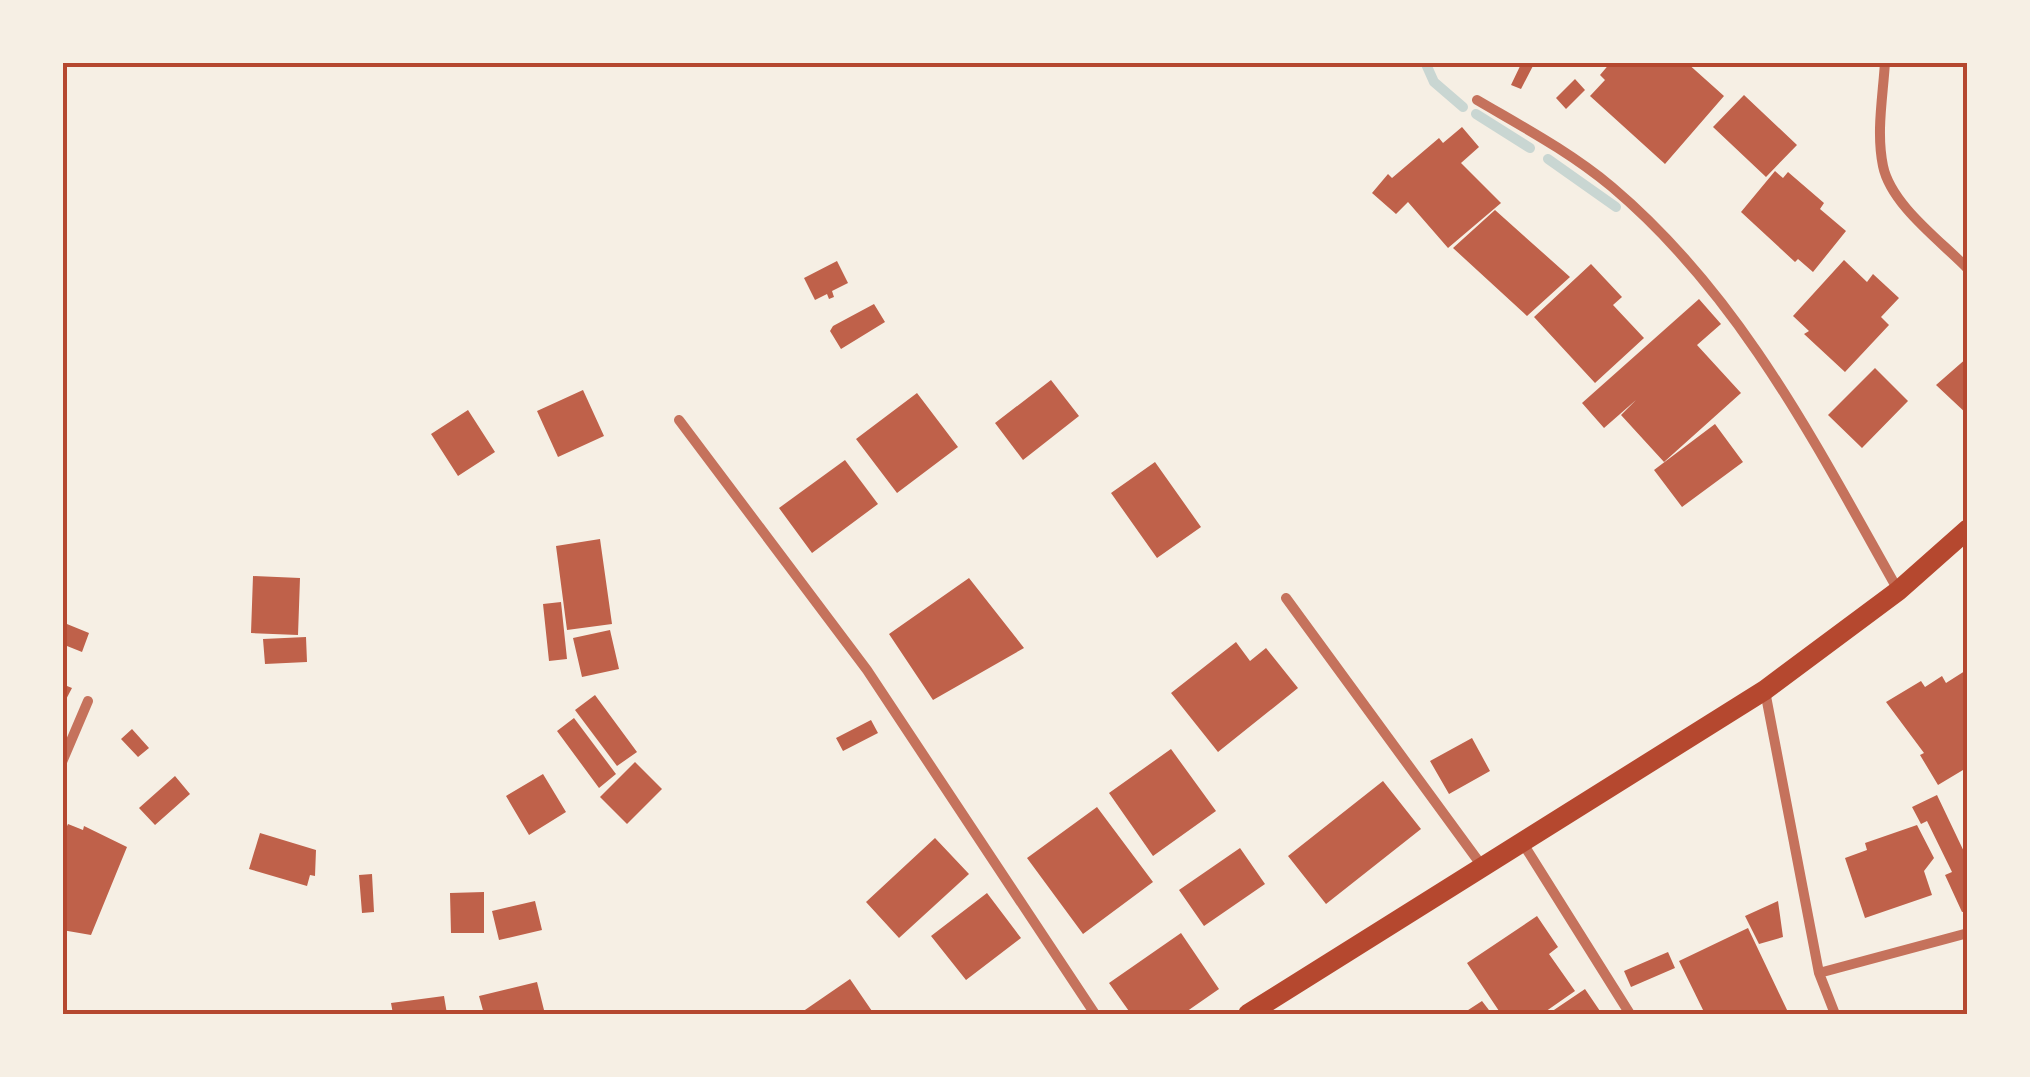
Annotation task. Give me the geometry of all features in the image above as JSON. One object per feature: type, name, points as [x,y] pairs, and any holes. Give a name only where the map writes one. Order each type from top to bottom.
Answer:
[{"type":"main road","points":[[1248,1014],[1765,690],[1898,591],[1968,529]]},
{"type":"street","points":[[1886,62],[1880,139],[1884,170],[1897,194],[1968,270]]},
{"type":"street","points":[[1477,100],[1567,152],[1612,188],[1716,294],[1773,369],[1898,591]]},
{"type":"street","points":[[679,420],[867,670],[1095,1014]]},
{"type":"street","points":[[1286,598],[1482,866]]},
{"type":"street","points":[[1765,690],[1819,973],[1835,1014]]},
{"type":"street","points":[[62,762],[88,700]]},
{"type":"street","points":[[1521,841],[1630,1014]]},
{"type":"street","points":[[1819,973],[1968,933]]},
{"type":"building","points":[[1522,62],[1535,62],[1521,89],[1511,85]]},
{"type":"building","points":[[1611,62],[1686,62],[1724,96],[1665,164],[1590,96],[1605,80],[1600,75]]},
{"type":"building","points":[[1575,79],[1585,90],[1566,109],[1556,98]]},
{"type":"building","points":[[1744,95],[1797,145],[1766,177],[1713,127]]},
{"type":"building","points":[[1462,127],[1479,147],[1461,163],[1501,203],[1448,248],[1408,202],[1396,214],[1372,193],[1388,174],[1392,178],[1439,138],[1443,143]]},
{"type":"building","points":[[1775,171],[1783,178],[1788,172],[1824,203],[1820,209],[1846,231],[1813,272],[1798,259],[1795,262],[1741,212]]},
{"type":"building","points":[[1495,210],[1570,277],[1527,316],[1453,248]]},
{"type":"building","points":[[1844,260],[1867,282],[1873,274],[1899,298],[1881,317],[1889,325],[1845,372],[1804,334],[1809,331],[1793,316]]},
{"type":"building","points":[[837,261],[848,283],[832,291],[834,297],[829,299],[827,294],[815,300],[804,278]]},
{"type":"building","points":[[1591,264],[1622,297],[1613,305],[1644,338],[1595,383],[1534,317]]},
{"type":"building","points":[[1699,299],[1721,324],[1697,345],[1741,393],[1664,462],[1621,415],[1636,400],[1604,428],[1582,403]]},
{"type":"building","points":[[874,304],[885,322],[841,349],[830,331],[833,326]]},
{"type":"building","points":[[1968,357],[1968,415],[1936,385]]},
{"type":"building","points":[[1875,368],[1908,401],[1862,448],[1828,415]]},
{"type":"building","points":[[1051,380],[1079,416],[1023,460],[995,423]]},
{"type":"building","points":[[583,390],[604,436],[558,457],[537,411]]},
{"type":"building","points":[[917,393],[958,447],[897,493],[856,439]]},
{"type":"building","points":[[468,410],[495,452],[458,476],[431,434]]},
{"type":"building","points":[[1715,424],[1743,462],[1682,507],[1654,470]]},
{"type":"building","points":[[845,460],[878,504],[812,553],[779,508]]},
{"type":"building","points":[[1155,462],[1201,527],[1157,558],[1111,493]]},
{"type":"building","points":[[600,539],[612,624],[567,630],[556,546]]},
{"type":"building","points":[[253,576],[300,578],[298,635],[251,633]]},
{"type":"building","points":[[969,578],[1024,648],[933,700],[889,634]]},
{"type":"building","points":[[561,602],[567,659],[549,661],[543,604]]},
{"type":"building","points":[[62,622],[89,633],[82,652],[62,644]]},
{"type":"building","points":[[610,630],[619,669],[582,677],[573,638]]},
{"type":"building","points":[[306,637],[307,662],[265,664],[263,639]]},
{"type":"building","points":[[1236,642],[1250,661],[1266,648],[1298,688],[1218,752],[1171,693]]},
{"type":"building","points":[[1968,669],[1968,767],[1938,785],[1920,755],[1924,753],[1886,702],[1921,681],[1925,687],[1942,676],[1946,683]]},
{"type":"building","points":[[62,684],[72,688],[62,707]]},
{"type":"building","points":[[595,695],[637,752],[617,766],[575,710]]},
{"type":"building","points":[[574,718],[616,774],[599,788],[557,731]]},
{"type":"building","points":[[871,720],[878,733],[843,751],[836,738]]},
{"type":"building","points":[[132,729],[149,748],[138,757],[121,739]]},
{"type":"building","points":[[1472,738],[1490,771],[1449,794],[1430,761]]},
{"type":"building","points":[[1171,749],[1216,811],[1153,856],[1109,793]]},
{"type":"building","points":[[635,762],[662,789],[627,824],[600,797]]},
{"type":"building","points":[[543,774],[566,812],[529,835],[506,796]]},
{"type":"building","points":[[175,776],[190,794],[155,825],[139,808]]},
{"type":"building","points":[[1383,781],[1421,829],[1326,904],[1288,856]]},
{"type":"building","points":[[1937,795],[1968,860],[1968,911],[1962,912],[1945,875],[1952,872],[1927,821],[1921,824],[1912,807]]},
{"type":"building","points":[[1097,807],[1153,882],[1083,934],[1027,858]]},
{"type":"building","points":[[68,824],[83,830],[84,826],[127,847],[91,935],[62,930],[62,837]]},
{"type":"building","points":[[1917,825],[1934,858],[1924,871],[1932,895],[1865,918],[1845,858],[1867,850],[1865,843]]},
{"type":"building","points":[[260,833],[316,850],[315,876],[310,875],[307,886],[249,869]]},
{"type":"building","points":[[935,838],[969,874],[899,938],[866,902]]},
{"type":"building","points":[[1240,848],[1265,884],[1204,926],[1179,890]]},
{"type":"building","points":[[372,874],[374,912],[362,913],[359,875]]},
{"type":"building","points":[[484,892],[484,933],[451,933],[450,893]]},
{"type":"building","points":[[987,893],[1021,938],[966,980],[931,936]]},
{"type":"building","points":[[535,901],[542,930],[499,940],[492,911]]},
{"type":"building","points":[[1778,901],[1783,937],[1759,944],[1745,916]]},
{"type":"building","points":[[1537,916],[1558,947],[1549,954],[1575,991],[1542,1014],[1501,1014],[1467,963]]},
{"type":"building","points":[[1748,928],[1788,1012],[1705,1014],[1679,961]]},
{"type":"building","points":[[1181,933],[1219,989],[1183,1014],[1131,1014],[1109,983]]},
{"type":"building","points":[[1668,952],[1675,968],[1631,987],[1624,971]]},
{"type":"building","points":[[850,979],[874,1014],[802,1012]]},
{"type":"building","points":[[537,982],[545,1014],[484,1014],[479,996]]},
{"type":"building","points":[[1585,989],[1602,1014],[1548,1014]]},
{"type":"building","points":[[444,996],[447,1014],[393,1014],[391,1003]]},
{"type":"building","points":[[1482,1001],[1492,1014],[1462,1014]]},
{"type":"waterway","points":[[1425,62],[1434,82],[1463,107]]},
{"type":"waterway","points":[[1476,114],[1530,148]]},
{"type":"waterway","points":[[1548,159],[1616,207]]}]
